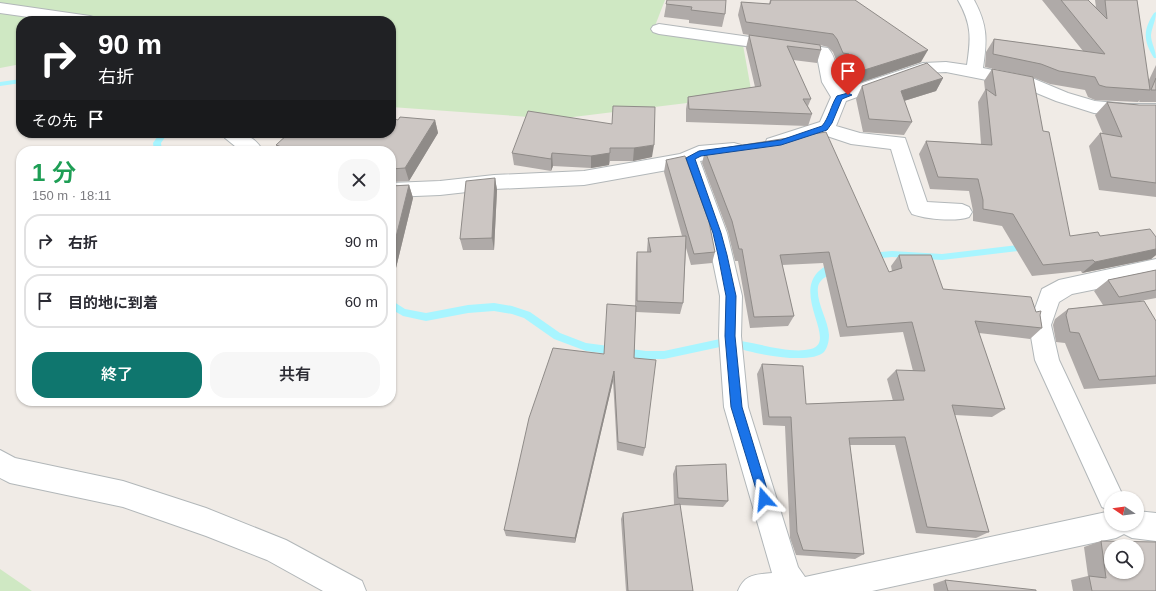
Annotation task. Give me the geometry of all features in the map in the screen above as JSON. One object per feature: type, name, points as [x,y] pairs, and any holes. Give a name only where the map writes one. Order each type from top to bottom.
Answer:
[{"type":"street","points":[[966,0],[976,16],[980,36],[974,73]]},
{"type":"street","points":[[0,8],[55,16]]},
{"type":"street","points":[[659,29],[822,52],[825,55],[831,82],[840,97]]},
{"type":"street","points":[[396,190],[440,188],[494,182],[584,178],[690,158],[699,153],[781,142],[825,128],[829,123],[835,104],[840,97],[923,68],[946,67],[1026,82],[1062,97],[1094,107],[1127,110],[1156,110]]},
{"type":"street","points":[[825,128],[834,133],[860,140],[898,143],[919,208],[962,212]]},
{"type":"street","points":[[237,138],[248,146]]},
{"type":"street","points":[[690,158],[717,233],[731,296],[730,336],[736,407],[786,574],[797,591]]},
{"type":"street","points":[[1108,491],[1047,360],[1040,325],[1050,296],[1067,286],[1156,268]]},
{"type":"street","points":[[0,463],[10,470],[123,494],[206,522],[276,550],[352,591]]},
{"type":"street","points":[[1144,526],[1156,528]]},
{"type":"street","points":[[806,591],[1104,527]]},
{"type":"street","points":[[752,591],[755,589],[778,587],[791,591]]},
{"type":"green space","points":[[0,0],[665,0],[653,31],[743,45],[752,95],[557,119],[396,107],[396,16],[16,16],[16,65],[0,68]]},
{"type":"green space","points":[[0,569],[32,591],[0,591]]},
{"type":"building","points":[[667,0],[726,0],[725,14],[691,10],[692,7],[666,4]]},
{"type":"building","points":[[771,0],[855,0],[928,50],[858,72],[857,69],[849,67],[849,54],[843,53],[837,39],[833,34],[746,22],[741,2],[770,4]]},
{"type":"building","points":[[1061,0],[1088,0],[1107,19],[1105,0],[1137,0],[1150,90],[1106,87],[1099,85],[1095,77],[1059,71],[1041,64],[993,54],[994,39],[1105,54]]},
{"type":"building","points":[[749,35],[820,45],[821,50],[787,46],[811,99],[803,99],[812,114],[689,109],[688,97],[761,86]]},
{"type":"building","points":[[927,63],[943,78],[901,91],[912,122],[869,119],[862,86]]},
{"type":"building","points":[[992,69],[1033,77],[1043,131],[1049,132],[1070,236],[1098,232],[1100,236],[1150,229],[1156,237],[1156,249],[1095,262],[1093,260],[1043,265],[1013,214],[983,209],[983,200],[978,179],[938,177],[926,141],[992,145],[986,89],[996,96]]},
{"type":"building","points":[[1156,78],[1156,90],[1151,90]]},
{"type":"building","points":[[1107,102],[1156,105],[1156,183],[1111,177],[1100,133],[1122,137]]},
{"type":"building","points":[[613,106],[655,107],[654,145],[634,148],[610,148],[610,153],[591,156],[552,153],[551,159],[512,153],[528,111],[612,124]]},
{"type":"building","points":[[400,117],[435,120],[405,168],[396,169],[396,146],[276,145],[284,138],[396,138],[396,119],[398,120]]},
{"type":"building","points":[[826,132],[889,272],[902,268],[899,255],[931,255],[943,289],[1031,297],[1036,312],[1041,311],[1040,315],[1042,328],[975,321],[1005,409],[952,405],[989,532],[927,527],[905,437],[849,438],[864,554],[803,550],[797,532],[791,417],[769,417],[762,364],[803,366],[806,404],[904,400],[896,370],[925,371],[912,322],[847,327],[829,252],[780,255],[794,316],[754,317],[742,249],[739,249],[732,221],[705,151]]},
{"type":"building","points":[[685,156],[709,222],[715,252],[694,254],[666,160]]},
{"type":"building","points":[[495,178],[492,238],[460,239],[466,181]]},
{"type":"building","points":[[409,185],[396,237],[396,186]]},
{"type":"building","points":[[686,236],[683,303],[637,301],[637,252],[651,252],[648,238]]},
{"type":"building","points":[[1156,270],[1156,290],[1119,297],[1108,280]]},
{"type":"building","points":[[1144,301],[1156,321],[1156,376],[1099,380],[1079,333],[1070,332],[1066,315],[1068,309]]},
{"type":"building","points":[[607,304],[636,306],[634,358],[656,360],[645,448],[618,442],[614,371],[575,538],[504,530],[529,418],[553,348],[604,354]]},
{"type":"building","points":[[726,464],[728,501],[678,498],[676,466]]},
{"type":"building","points":[[680,504],[693,591],[628,591],[623,513]]},
{"type":"building","points":[[1101,541],[1104,541],[1104,563]]},
{"type":"building","points":[[1144,542],[1156,542],[1156,591],[1092,591],[1089,576],[1104,578],[1104,579],[1144,579]]},
{"type":"building","points":[[945,580],[1036,590],[1036,591],[948,591]]},
{"type":"waterway","points":[[1156,14],[1150,26],[1148,35],[1150,45],[1156,56]]},
{"type":"waterway","points":[[0,84],[16,82]]},
{"type":"waterway","points":[[157,146],[157,143],[160,138]]},
{"type":"waterway","points":[[870,256],[892,254],[942,257],[1027,247]]},
{"type":"waterway","points":[[741,345],[776,352],[796,354],[812,353],[820,349],[824,343],[824,334],[814,295],[814,287],[819,277],[835,266]]},
{"type":"waterway","points":[[396,307],[403,312],[426,317],[468,309],[494,307],[512,310],[527,315],[557,336],[586,347],[646,355],[664,355],[720,343]]},
{"type":"route","points":[[764,499],[746,444],[736,407],[730,336],[731,296],[717,233],[690,158],[699,153],[742,149],[781,142],[825,128],[829,123],[835,104],[840,97],[848,95]]}]
